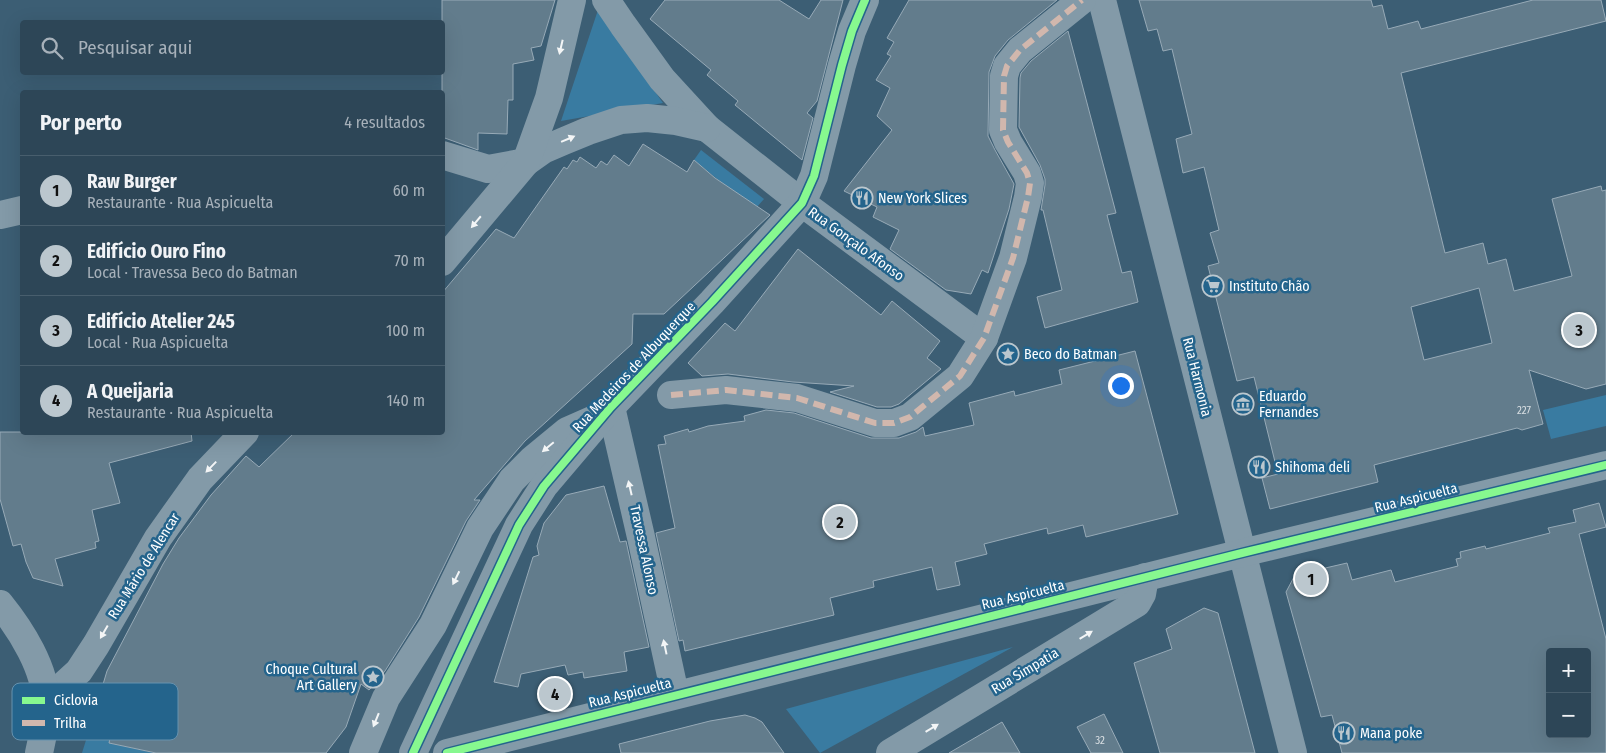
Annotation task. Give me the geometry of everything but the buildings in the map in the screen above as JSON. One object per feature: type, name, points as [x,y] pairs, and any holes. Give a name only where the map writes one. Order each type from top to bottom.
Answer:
[{"type":"street","points":[[445,257],[494,181],[526,162],[549,98],[572,0]]},
{"type":"street","name":"Rua Gonçalo Afonso","points":[[606,0],[662,79],[707,128],[802,204],[984,338]]},
{"type":"street","name":"Rua Medeiros de Albuquerque","points":[[414,753],[519,525],[544,486],[608,410],[712,302],[802,204],[814,176],[842,65],[864,0]]},
{"type":"street","points":[[671,394],[726,390],[797,398],[875,423],[894,423],[910,417],[960,376],[984,338],[1013,258],[1030,183],[1027,173],[1003,130],[1004,76],[1011,59],[1020,50],[1082,0]]},
{"type":"street","name":"Rua Harmonia","points":[[1102,0],[1293,753]]},
{"type":"street","name":"Rua Gonçalo Afonso","points":[[526,162],[543,150],[588,131],[621,120],[647,118],[676,121],[707,128]]},
{"type":"street","points":[[445,156],[494,181]]},
{"type":"street","points":[[0,215],[20,210]]},
{"type":"street","points":[[363,753],[386,698],[433,625],[480,528],[512,480],[533,459],[567,431],[608,410]]},
{"type":"street","name":"Travessa Alonso","points":[[608,410],[641,536],[675,694]]},
{"type":"street","name":"Rua Mário de Alencar","points":[[66,683],[79,671],[96,645],[158,538],[200,479],[242,435]]},
{"type":"street","name":"Rua Aspicuelta","points":[[446,753],[1145,577],[1606,465]]},
{"type":"street","name":"Rua Simpatia","points":[[890,753],[1137,603],[1142,594],[1145,577]]},
{"type":"street","points":[[0,604],[26,643],[36,663],[41,683]]},
{"type":"street","points":[[39,753],[42,740]]},
{"type":"shaded area","points":[[598,10],[663,103],[561,121]]},
{"type":"shaded area","points":[[701,150],[764,199],[756,208],[694,160]]},
{"type":"shaded area","points":[[1606,395],[1606,426],[1551,439],[1543,410]]},
{"type":"shaded area","points":[[1013,647],[820,753],[786,709]]},
{"type":"shaded area","points":[[86,740],[110,740],[109,743],[150,752],[170,753],[82,753]]},
{"type":"marked path","points":[[671,395],[726,390],[797,398],[875,423],[894,423],[910,417],[960,376],[984,338],[1013,258],[1028,197],[1030,183],[1027,173],[1003,130],[1004,76],[1007,66],[1020,50],[1082,0]]},
{"type":"cycle path","points":[[413,753],[519,525],[544,486],[611,407],[712,302],[802,203],[814,176],[842,65],[852,31],[865,0]]},
{"type":"cycle path","points":[[447,753],[1242,553],[1606,465]]},
{"type":"place","name":"New York Slices","points":[[862,198]]},
{"type":"place","name":"Instituto Chão","points":[[1213,286]]},
{"type":"place","name":"Edifício Atelier 245","points":[[1579,330]]},
{"type":"place","name":"Beco do Batman","points":[[1008,354]]},
{"type":"place","name":"Eduardo Fernandes","points":[[1243,404]]},
{"type":"place","name":"Shihoma deli","points":[[1259,467]]},
{"type":"place","name":"Edifício Ouro Fino","points":[[840,522]]},
{"type":"place","name":"Raw Burger","points":[[1311,579]]},
{"type":"place","name":"Choque Cultural Art Gallery","points":[[373,677]]},
{"type":"place","name":"A Queijaria","points":[[555,694]]},
{"type":"place","name":"Mana poke","points":[[1344,733]]}]
